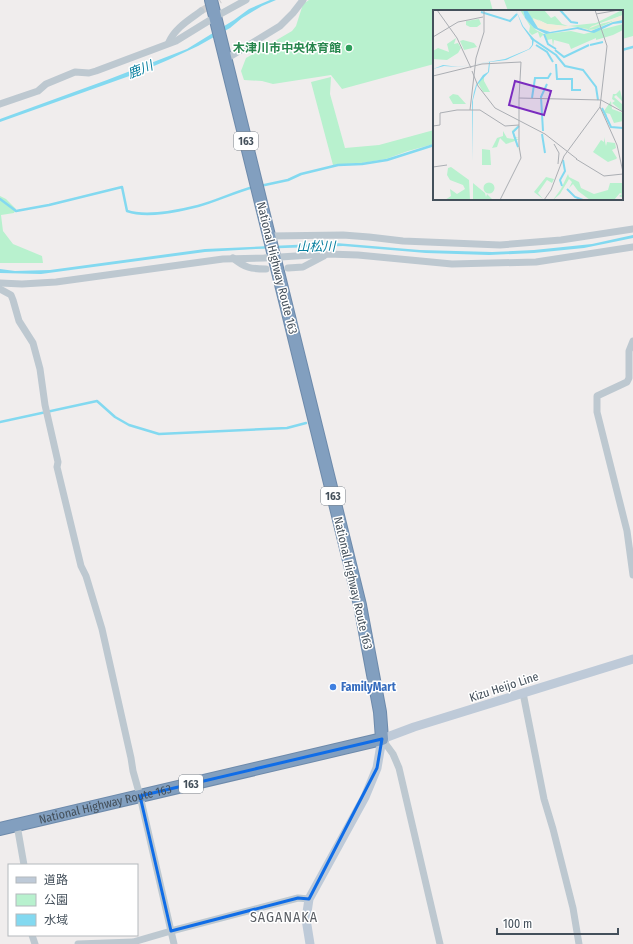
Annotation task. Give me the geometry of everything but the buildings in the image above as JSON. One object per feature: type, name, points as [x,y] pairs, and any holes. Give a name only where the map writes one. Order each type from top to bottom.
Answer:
[{"type":"highway","name":"National Highway Route 163","points":[[0,829],[382,739],[380,712],[360,606],[226,59],[210,0]]},
{"type":"main road","name":"Kizu Heijo Line","points":[[382,739],[633,658]]},
{"type":"main road","points":[[310,944],[306,919],[309,899],[364,797],[377,768],[382,739]]},
{"type":"street","points":[[0,104],[38,91],[46,84],[75,72],[89,73],[96,71],[143,54],[168,42],[176,41],[246,0]]},
{"type":"street","points":[[226,59],[280,26],[303,0]]},
{"type":"street","points":[[168,42],[177,30],[201,11]]},
{"type":"street","points":[[270,237],[343,235],[369,236],[403,241],[500,245],[561,240],[633,229]]},
{"type":"street","points":[[0,283],[22,284],[56,282],[233,258],[328,254],[358,255],[452,264],[536,262],[633,247]]},
{"type":"street","points":[[288,268],[303,267],[328,254]]},
{"type":"street","points":[[233,258],[241,265],[252,269],[266,269]]},
{"type":"street","points":[[0,289],[11,295],[14,300],[19,321],[33,343],[40,369],[47,412],[58,462],[57,467],[70,525],[81,566],[86,576],[102,629],[133,771],[174,944]]},
{"type":"street","points":[[633,340],[629,351],[629,378],[627,382],[597,396],[597,412],[627,531],[633,575]]},
{"type":"street","points":[[523,693],[544,799],[573,908],[579,944]]},
{"type":"street","points":[[382,739],[393,754],[399,768],[440,944]]},
{"type":"street","points":[[17,825],[24,864]]},
{"type":"street","points":[[78,944],[133,942],[298,898],[309,899]]},
{"type":"highlighted area","points":[[382,739],[377,768],[309,899],[298,898],[171,931],[140,796]]},
{"type":"green space","name":"木津川市中央体育館","points":[[309,0],[490,0],[493,10],[433,10],[433,64],[342,89],[331,75],[273,84],[262,81],[244,80],[241,71],[246,58],[292,31],[296,26],[303,4]]},
{"type":"green space","points":[[504,0],[633,0],[633,36],[623,39],[623,10],[508,10]]},
{"type":"green space","points":[[331,77],[330,94],[345,148],[379,145],[433,130],[433,144],[386,159],[362,163],[333,165],[311,82]]},
{"type":"green space","points":[[0,196],[6,199],[16,209],[14,213],[1,215],[3,231],[13,244],[42,256],[43,263],[0,263]]},
{"type":"water","name":"鹿川","points":[[270,0],[276,0],[262,6],[242,18],[230,28],[198,46],[168,60],[135,74],[0,122],[0,119],[187,49],[249,9]]},
{"type":"water","name":"山松川","points":[[633,235],[633,238],[584,248],[534,253],[489,255],[426,253],[343,246],[256,249],[205,252],[41,274],[0,273],[0,269],[15,271],[50,270],[205,249],[336,243],[420,250],[492,252],[534,250],[592,244]]},
{"type":"waterway","points":[[623,50],[633,47]]},
{"type":"waterway","points":[[260,186],[288,180],[301,174],[338,165],[362,164],[387,160],[433,145]]},
{"type":"waterway","points":[[0,199],[16,211],[49,205],[122,187],[127,211],[153,214],[172,212],[198,206],[254,187]]},
{"type":"waterway","points":[[0,422],[97,401],[115,417],[129,425],[159,434],[287,428],[306,423]]},
{"type":"tunnel","points":[[201,11],[220,0]]},
{"type":"place","name":"木津川市中央体育館","points":[[349,48]]},
{"type":"place","name":"FamilyMart","points":[[333,687]]},
{"type":"district","name":"SAGANAKA","points":[[284,917]]}]
